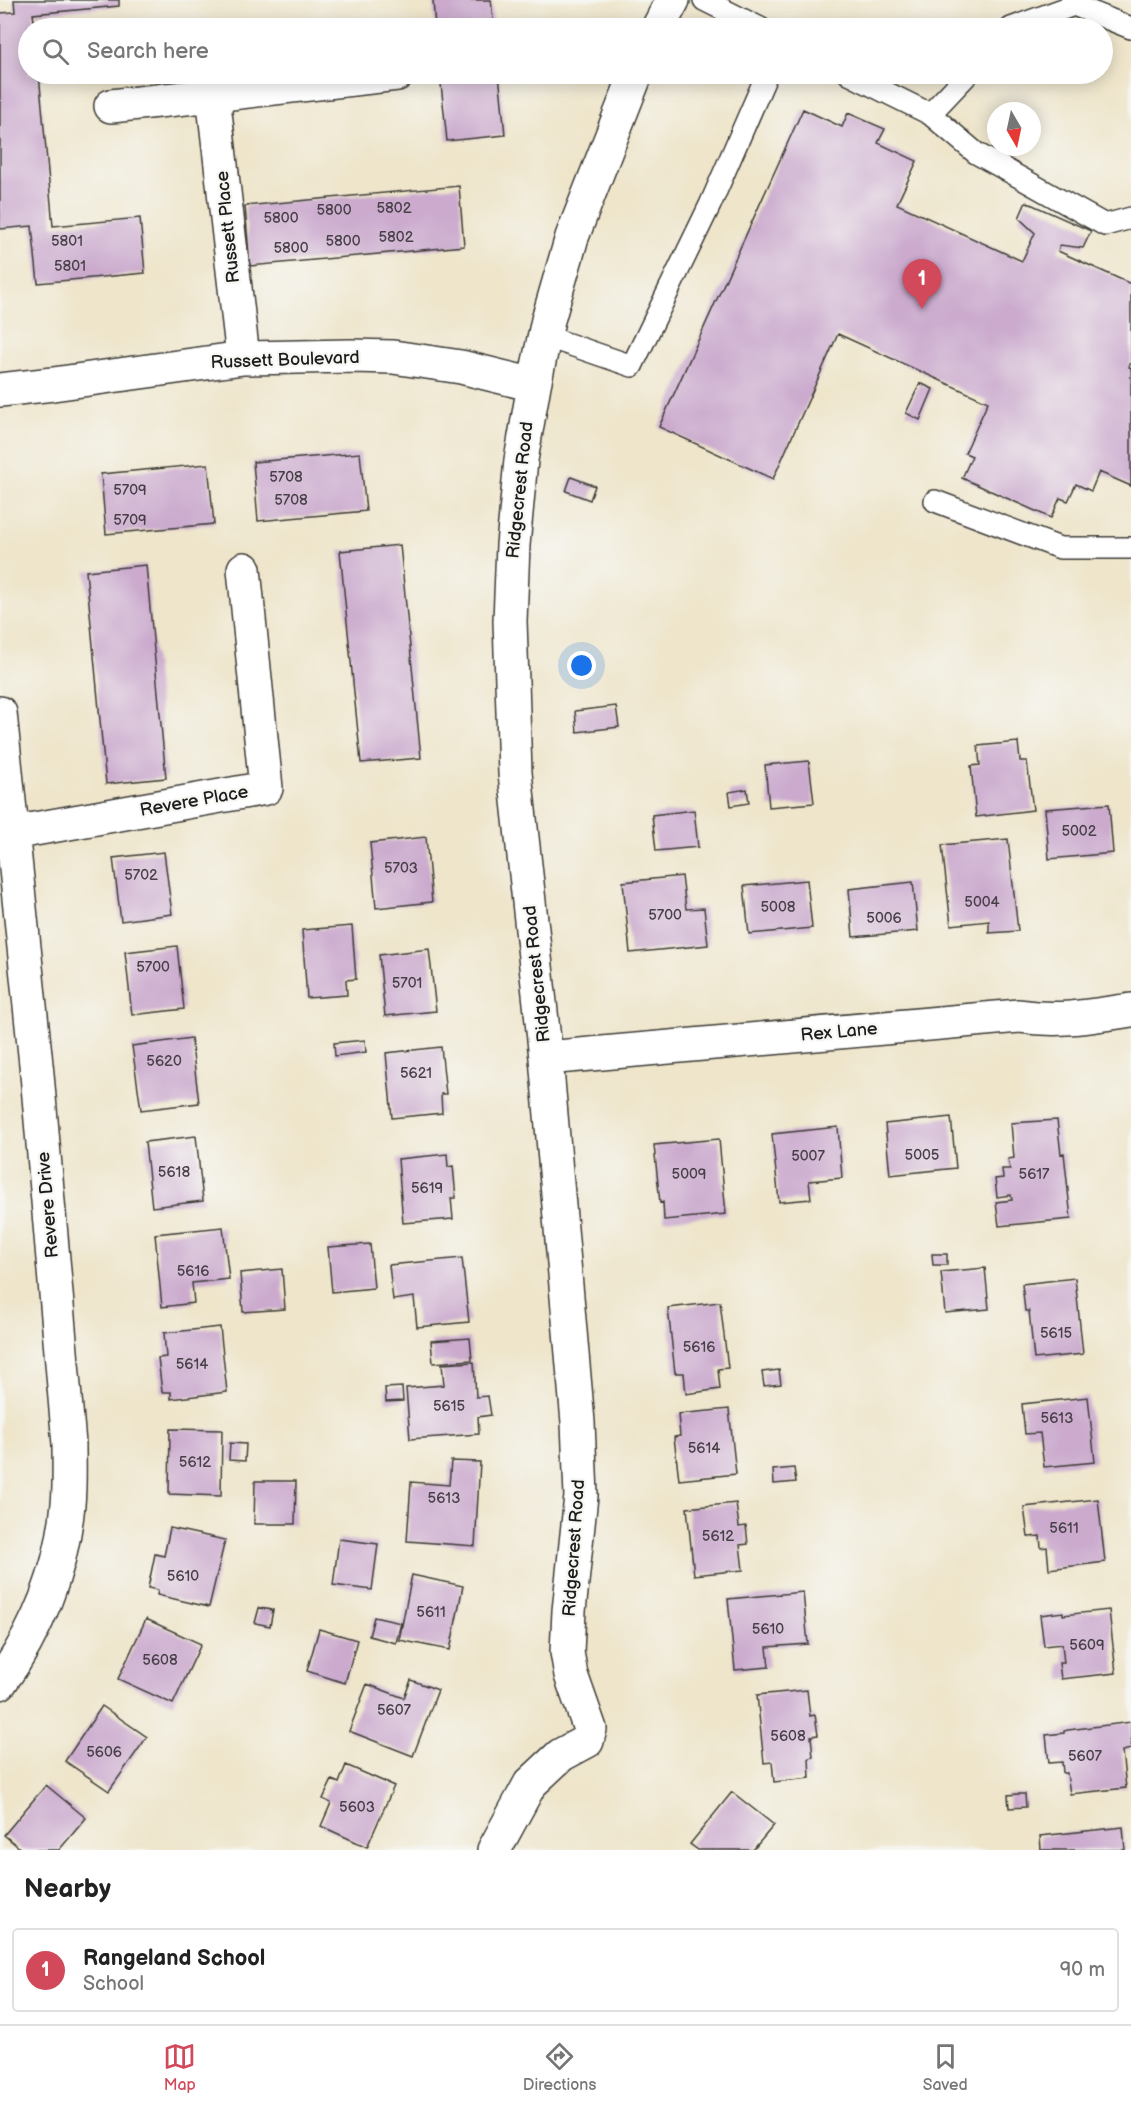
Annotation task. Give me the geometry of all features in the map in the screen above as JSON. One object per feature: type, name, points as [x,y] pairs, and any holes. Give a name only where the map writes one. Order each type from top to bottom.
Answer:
[{"type":"street","points":[[663,18],[673,0]]},
{"type":"street","points":[[111,106],[310,84]]},
{"type":"street","name":"Ridgecrest Road","points":[[494,1850],[530,1784],[561,1755],[587,1741],[590,1729],[571,1675],[567,1652],[581,1496],[579,1443],[546,1058],[515,772],[510,621],[513,545],[521,460],[545,336],[572,237],[632,84]]},
{"type":"street","name":"Russett Place","points":[[213,95],[243,358]]},
{"type":"street","name":"Russett Boulevard","points":[[0,390],[243,358],[393,357],[461,367],[534,385]]},
{"type":"street","name":"Revere Place","points":[[12,833],[266,788],[244,569]]},
{"type":"street","name":"Revere Drive","points":[[0,713],[37,1074],[69,1444],[68,1504],[59,1559],[38,1620],[17,1659],[0,1683]]},
{"type":"street","name":"Rex Lane","points":[[546,1058],[1019,1016],[1045,1020],[1066,1019],[1131,1010]]},
{"type":"lane","points":[[704,0],[740,18]]},
{"type":"lane","points":[[1038,18],[1074,5],[1106,18]]},
{"type":"lane","points":[[1113,21],[1131,28]]},
{"type":"lane","points":[[545,336],[632,366],[710,205],[763,84]]},
{"type":"lane","points":[[869,84],[930,114],[976,153],[1105,225],[1131,218]]},
{"type":"lane","points":[[930,114],[958,84]]},
{"type":"lane","points":[[935,501],[1060,548],[1131,548]]},
{"type":"building","points":[[14,0],[119,0],[119,6],[33,14],[34,18],[18,18],[18,84],[40,84],[53,226],[140,218],[145,273],[38,283],[32,226],[0,229],[0,13],[15,12]]},
{"type":"building","points":[[433,0],[491,0],[493,18],[434,18]]},
{"type":"building","points":[[441,84],[500,84],[505,135],[447,141]]},
{"type":"building","points":[[803,109],[842,127],[848,113],[885,129],[878,143],[917,161],[897,204],[1022,261],[1035,233],[1019,218],[1026,202],[1091,231],[1083,248],[1060,245],[1058,251],[1131,284],[1131,362],[1129,367],[1131,368],[1131,486],[1099,472],[1091,491],[1076,484],[1068,501],[1060,498],[1051,518],[962,478],[972,456],[965,453],[988,402],[838,334],[773,479],[659,427]]},
{"type":"building","points":[[459,186],[464,246],[250,266],[245,206]]},
{"type":"building","points":[[920,383],[933,389],[920,420],[906,413]]},
{"type":"building","points":[[360,453],[366,511],[258,521],[253,462]]},
{"type":"building","points":[[208,464],[214,524],[106,534],[101,474]]},
{"type":"building","points":[[571,477],[595,486],[590,500],[566,491]]},
{"type":"building","points":[[400,545],[421,758],[361,763],[340,551]]},
{"type":"building","points":[[146,565],[166,778],[106,784],[86,571]]},
{"type":"building","points":[[616,706],[619,727],[577,732],[575,711]]},
{"type":"building","points":[[1018,742],[1020,761],[1027,761],[1033,810],[976,817],[971,766],[980,765],[978,746]]},
{"type":"building","points":[[809,761],[814,803],[769,807],[765,765]]},
{"type":"building","points":[[747,789],[749,803],[731,806],[729,792]]},
{"type":"building","points":[[1109,804],[1113,853],[1049,859],[1045,809]]},
{"type":"building","points":[[694,810],[698,847],[656,851],[652,815]]},
{"type":"building","points":[[426,837],[432,902],[376,908],[370,843]]},
{"type":"building","points":[[1008,839],[1018,931],[989,933],[989,921],[951,925],[942,845]]},
{"type":"building","points":[[164,852],[172,914],[121,921],[113,858]]},
{"type":"building","points":[[682,876],[686,909],[704,908],[708,945],[630,953],[623,882]]},
{"type":"building","points":[[807,880],[812,928],[749,934],[744,886]]},
{"type":"building","points":[[913,882],[918,931],[853,937],[849,889]]},
{"type":"building","points":[[352,926],[356,979],[346,980],[347,995],[307,998],[302,930]]},
{"type":"building","points":[[177,946],[184,1009],[132,1015],[125,952]]},
{"type":"building","points":[[429,949],[436,1011],[385,1016],[379,955]]},
{"type":"building","points":[[191,1038],[199,1103],[141,1110],[132,1046]]},
{"type":"building","points":[[365,1040],[366,1052],[335,1056],[334,1043]]},
{"type":"building","points":[[441,1047],[446,1094],[441,1094],[442,1113],[392,1118],[386,1053]]},
{"type":"building","points":[[951,1117],[956,1168],[890,1175],[885,1124]]},
{"type":"building","points":[[1057,1120],[1061,1154],[1064,1153],[1071,1219],[999,1226],[996,1202],[1012,1200],[1011,1195],[997,1197],[995,1179],[1003,1178],[1002,1169],[1010,1169],[1008,1159],[1014,1158],[1011,1123]]},
{"type":"building","points":[[838,1127],[842,1178],[809,1181],[811,1199],[779,1202],[772,1134]]},
{"type":"building","points":[[196,1136],[203,1201],[152,1207],[145,1142]]},
{"type":"building","points":[[719,1139],[726,1214],[664,1220],[654,1145]]},
{"type":"building","points":[[447,1154],[448,1167],[453,1166],[456,1198],[451,1198],[453,1219],[403,1223],[398,1159]]},
{"type":"building","points":[[223,1227],[229,1279],[192,1283],[194,1303],[162,1307],[155,1234]]},
{"type":"building","points":[[370,1244],[374,1288],[332,1292],[328,1247]]},
{"type":"building","points":[[932,1254],[947,1254],[947,1265],[933,1265]]},
{"type":"building","points":[[462,1258],[469,1322],[417,1327],[414,1297],[393,1300],[389,1265]]},
{"type":"building","points":[[985,1268],[989,1309],[945,1313],[941,1272]]},
{"type":"building","points":[[282,1269],[285,1309],[243,1312],[240,1273]]},
{"type":"building","points":[[1075,1278],[1083,1354],[1034,1359],[1029,1311],[1025,1311],[1022,1284]]},
{"type":"building","points":[[720,1302],[728,1368],[718,1369],[720,1389],[686,1394],[684,1373],[675,1373],[668,1308]]},
{"type":"building","points":[[220,1327],[227,1392],[171,1399],[171,1392],[162,1392],[158,1358],[166,1357],[164,1333]]},
{"type":"building","points":[[470,1338],[472,1360],[433,1363],[431,1341]]},
{"type":"building","points":[[474,1362],[476,1397],[488,1396],[491,1415],[478,1417],[479,1434],[410,1439],[406,1388],[444,1385],[442,1364]]},
{"type":"building","points":[[779,1370],[781,1384],[764,1386],[762,1372]]},
{"type":"building","points":[[402,1387],[403,1401],[386,1402],[385,1388]]},
{"type":"building","points":[[1088,1397],[1095,1462],[1044,1467],[1040,1433],[1025,1434],[1022,1404]]},
{"type":"building","points":[[729,1409],[736,1474],[679,1480],[674,1437],[680,1436],[678,1414]]},
{"type":"building","points":[[170,1429],[222,1430],[221,1496],[169,1494]]},
{"type":"building","points":[[230,1443],[246,1444],[245,1461],[229,1460]]},
{"type":"building","points":[[451,1461],[480,1462],[475,1546],[407,1541],[411,1482],[449,1485]]},
{"type":"building","points":[[794,1468],[796,1482],[774,1484],[773,1470]]},
{"type":"building","points":[[255,1481],[296,1481],[295,1524],[254,1524]]},
{"type":"building","points":[[1098,1499],[1105,1562],[1049,1569],[1047,1547],[1041,1548],[1040,1536],[1028,1537],[1024,1507]]},
{"type":"building","points":[[736,1503],[739,1527],[746,1526],[748,1544],[740,1545],[743,1570],[694,1575],[687,1508]]},
{"type":"building","points":[[170,1528],[225,1540],[209,1607],[157,1595],[158,1590],[148,1588],[155,1554],[164,1556]]},
{"type":"building","points":[[339,1539],[378,1544],[372,1590],[333,1585]]},
{"type":"building","points":[[412,1575],[463,1586],[450,1650],[399,1640]]},
{"type":"building","points":[[803,1592],[808,1644],[767,1647],[769,1667],[735,1670],[728,1599]]},
{"type":"building","points":[[259,1608],[273,1610],[270,1626],[255,1623]]},
{"type":"building","points":[[1109,1610],[1116,1673],[1061,1679],[1059,1663],[1064,1663],[1062,1644],[1044,1646],[1040,1615]]},
{"type":"building","points":[[374,1617],[401,1623],[396,1643],[369,1636]]},
{"type":"building","points":[[146,1619],[201,1644],[173,1704],[118,1679]]},
{"type":"building","points":[[319,1629],[357,1640],[345,1683],[307,1671]]},
{"type":"building","points":[[411,1680],[438,1690],[413,1756],[349,1731],[367,1684],[404,1698]]},
{"type":"building","points":[[807,1690],[810,1716],[815,1715],[818,1735],[811,1736],[813,1757],[809,1758],[810,1778],[774,1782],[772,1762],[764,1763],[757,1695]]},
{"type":"building","points":[[102,1706],[147,1737],[109,1791],[65,1761]]},
{"type":"building","points":[[1131,1722],[1131,1749],[1122,1751],[1126,1788],[1070,1794],[1067,1773],[1063,1773],[1062,1762],[1049,1763],[1046,1735]]},
{"type":"building","points":[[346,1765],[394,1786],[367,1847],[321,1826],[331,1803],[323,1799],[332,1780],[339,1783]]},
{"type":"building","points":[[46,1785],[86,1818],[59,1850],[22,1850],[4,1835]]},
{"type":"building","points":[[732,1792],[774,1825],[753,1850],[698,1850],[690,1844]]},
{"type":"building","points":[[1025,1794],[1026,1807],[1009,1808],[1008,1795]]},
{"type":"building","points":[[1123,1827],[1125,1850],[1041,1850],[1040,1836]]},
{"type":"place","name":"Rangeland School","points":[[922,309]]}]
